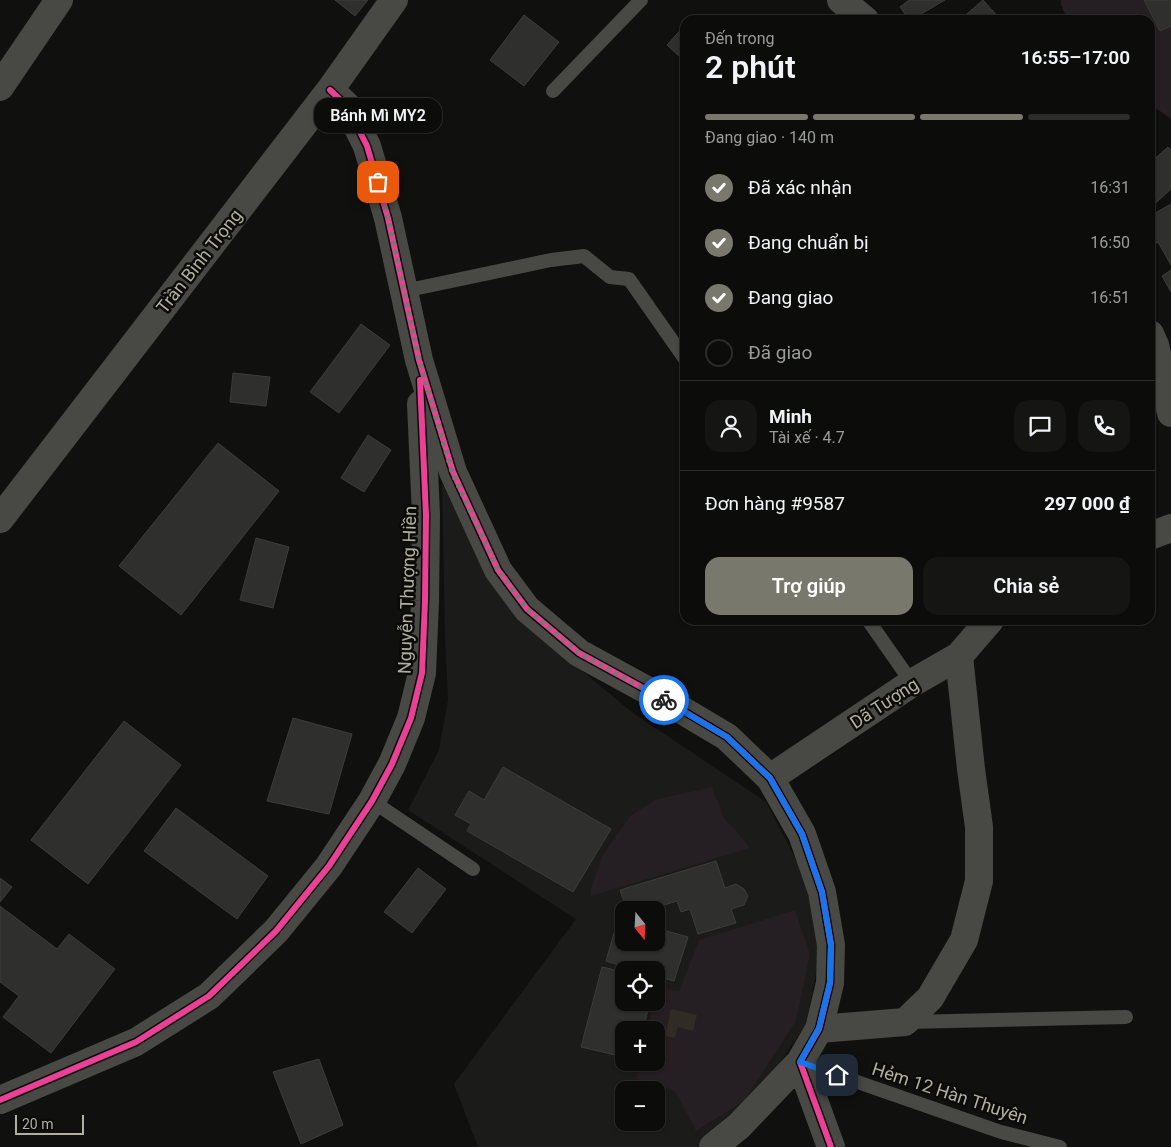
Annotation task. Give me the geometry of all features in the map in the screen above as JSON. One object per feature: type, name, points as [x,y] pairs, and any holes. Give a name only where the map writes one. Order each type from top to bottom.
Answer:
[{"type":"street","points":[[0,87],[58,0]]},
{"type":"street","name":"Trần Bình Trọng","points":[[0,519],[330,90],[394,0]]},
{"type":"street","points":[[841,0],[859,15]]},
{"type":"street","points":[[330,90],[347,106],[367,146],[388,218],[419,360],[452,472],[498,570],[527,609],[579,653],[665,700],[727,737],[770,778],[802,834],[822,892],[831,945],[830,983],[819,1028],[800,1062],[739,1126],[713,1147]]},
{"type":"street","points":[[1155,345],[1171,414]]},
{"type":"street","name":"Nguyễn Thượng Hiền","points":[[0,1100],[136,1042],[210,996],[276,931],[329,866],[372,801],[392,764],[411,718],[422,673],[426,515],[419,360]]},
{"type":"street","points":[[1155,534],[1171,528]]},
{"type":"street","name":"Dã Tượng","points":[[770,778],[912,684],[959,656],[986,625]]},
{"type":"street","points":[[819,1028],[905,1022],[930,998],[964,940],[979,881],[979,828],[959,656]]},
{"type":"street","points":[[800,1062],[831,1147]]},
{"type":"lane","points":[[552,90],[641,0]]},
{"type":"lane","points":[[404,291],[551,260],[584,256],[610,278],[629,279],[680,352]]},
{"type":"lane","points":[[871,625],[912,684]]},
{"type":"lane","points":[[372,801],[473,869]]},
{"type":"lane","points":[[905,1022],[1126,1016]]},
{"type":"lane","name":"Hẻm 12 Hàn Thuyên","points":[[800,1062],[1001,1132],[1060,1147]]},
{"type":"shaded area","points":[[1061,0],[1171,0],[1171,119],[1155,108],[1155,15],[1066,15]]},
{"type":"shaded area","points":[[442,483],[485,571],[545,640],[633,713],[766,802],[803,873],[821,948],[806,1024],[750,1107],[697,1147],[478,1147],[454,1084],[576,919],[408,810],[439,750],[448,700]]},
{"type":"shaded area","points":[[712,787],[725,820],[750,848],[591,896],[591,888],[603,854],[630,816],[657,799]]},
{"type":"shaded area","points":[[795,910],[810,954],[796,1021],[744,1101],[696,1131],[675,1091],[665,1088],[665,1081],[642,1081],[636,1079],[638,1071],[665,1071],[665,1021],[649,1021],[652,1011],[665,1011],[665,988],[679,991],[699,940]]},
{"type":"shaded area","points":[[671,1009],[697,1015],[693,1031],[678,1027],[675,1038],[665,1036]]},
{"type":"building","points":[[335,0],[368,0],[355,16]]},
{"type":"building","points":[[909,0],[945,0],[920,15],[906,15],[900,7]]},
{"type":"building","points":[[983,0],[996,15],[966,15]]},
{"type":"building","points":[[1144,0],[1171,0],[1171,26],[1160,31],[1155,21],[1155,15],[1152,15]]},
{"type":"building","points":[[524,15],[559,42],[524,86],[490,60]]},
{"type":"building","points":[[680,31],[680,55],[667,45]]},
{"type":"building","points":[[1168,147],[1171,150],[1171,189],[1155,203],[1155,159]]},
{"type":"building","points":[[1171,204],[1171,265],[1158,242],[1155,244],[1155,213]]},
{"type":"building","points":[[1171,270],[1171,292],[1162,276]]},
{"type":"building","points":[[361,324],[390,345],[339,413],[310,392]]},
{"type":"building","points":[[233,373],[270,377],[266,406],[230,402]]},
{"type":"building","points":[[368,435],[391,450],[364,492],[341,478]]},
{"type":"building","points":[[218,443],[279,491],[181,615],[119,566]]},
{"type":"building","points":[[256,538],[289,547],[273,608],[240,600]]},
{"type":"building","points":[[293,718],[352,734],[329,814],[267,801]]},
{"type":"building","points":[[124,721],[181,765],[88,884],[31,840]]},
{"type":"building","points":[[503,767],[611,829],[573,892],[467,831],[471,824],[455,815],[469,791],[484,800]]},
{"type":"building","points":[[176,808],[268,876],[237,919],[144,851]]},
{"type":"building","points":[[716,861],[725,888],[736,884],[744,889],[748,896],[744,905],[731,909],[736,923],[698,934],[690,909],[681,912],[677,901],[665,905],[665,901],[624,901],[620,890]]},
{"type":"building","points":[[418,868],[446,889],[412,933],[384,912]]},
{"type":"building","points":[[0,878],[12,887],[0,902]]},
{"type":"building","points":[[0,906],[57,949],[69,934],[115,969],[51,1053],[3,1017],[19,996],[0,982]]},
{"type":"building","points":[[615,930],[615,951],[665,951],[665,931],[688,937],[674,981],[665,978],[665,961],[615,961],[615,964],[606,961]]},
{"type":"building","points":[[602,967],[615,970],[615,1011],[648,1011],[645,1021],[615,1021],[615,1055],[581,1047]]},
{"type":"building","points":[[319,1059],[343,1125],[301,1144],[273,1072]]},
{"type":"cycle path","points":[[330,90],[347,106],[367,146],[388,218],[419,360],[453,472],[498,570],[527,609],[579,653],[665,700],[727,737],[770,778],[802,834],[822,892],[831,945],[830,983],[819,1029],[800,1062],[831,1147]]},
{"type":"cycle path","points":[[0,1100],[136,1042],[209,996],[276,931],[329,866],[372,801],[392,764],[411,718],[422,673],[426,515],[420,380]]},
{"type":"way so far","points":[[378,182],[388,218],[419,360],[452,472],[498,570],[527,609],[579,653],[664,700]]},
{"type":"place","name":"Bánh Mì MY2","points":[[378,182]]},
{"type":"route","points":[[664,700],[727,737],[770,778],[802,834],[822,892],[831,945],[830,983],[819,1028],[800,1062],[837,1075]]}]
